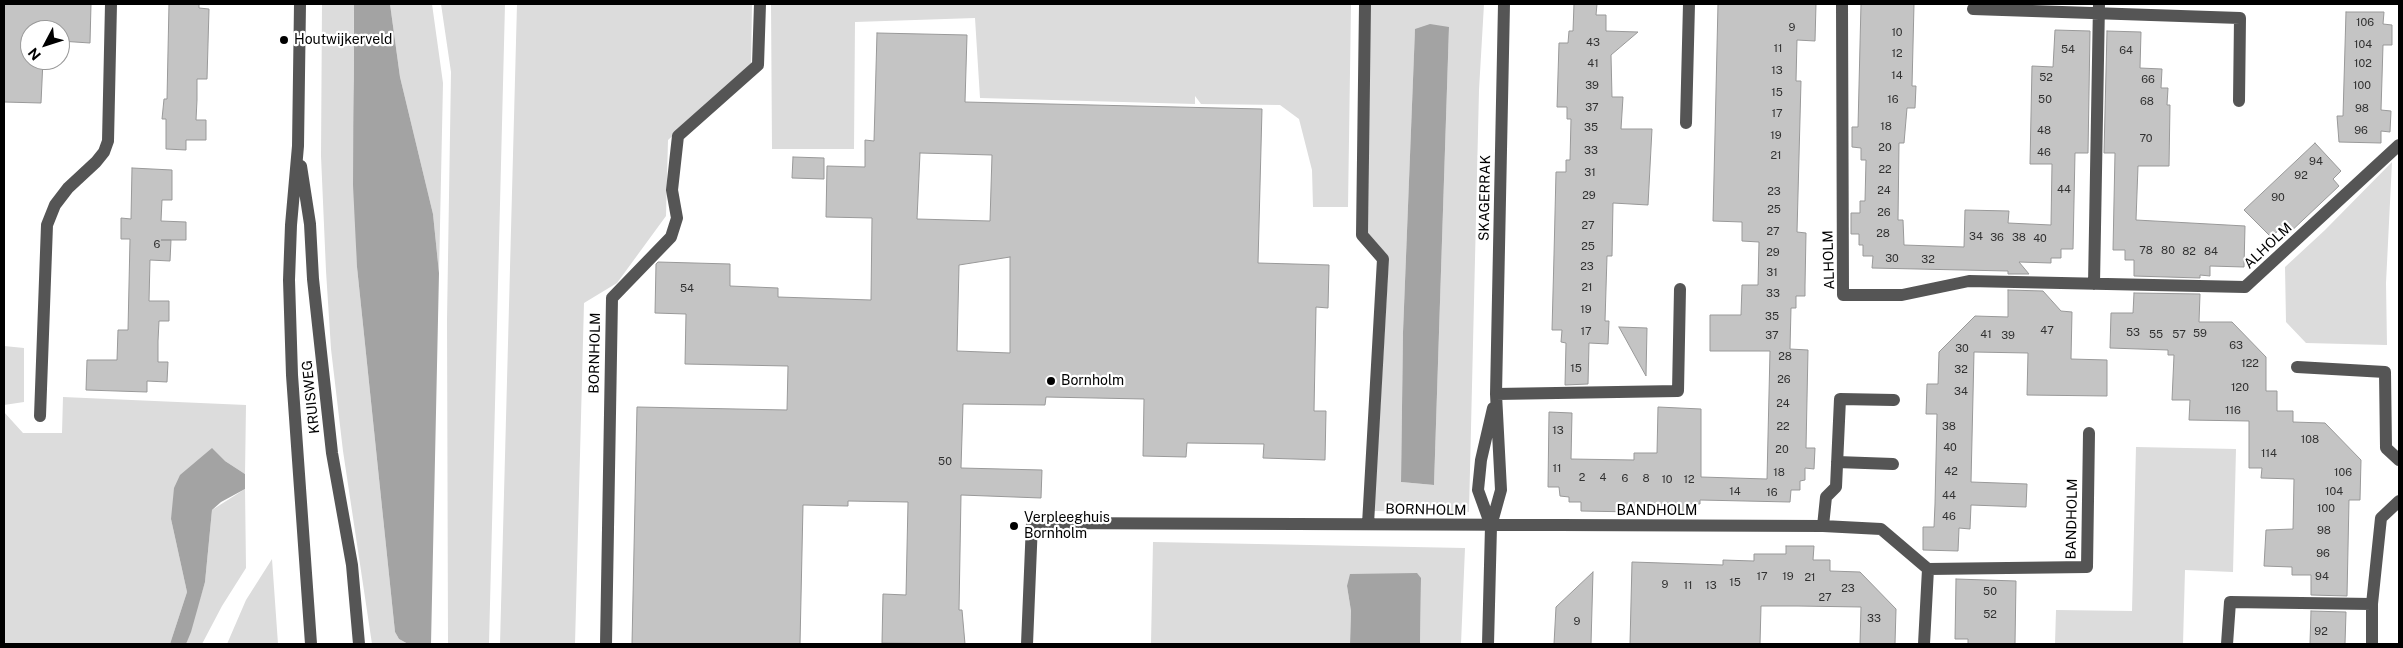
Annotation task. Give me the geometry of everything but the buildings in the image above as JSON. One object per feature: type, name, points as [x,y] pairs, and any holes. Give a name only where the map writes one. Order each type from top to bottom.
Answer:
[{"type":"street","points":[[40,416],[47,225],[55,205],[68,188],[104,152],[108,141],[111,4]]},
{"type":"street","name":"KRUISWEG","points":[[300,4],[298,146],[291,225],[289,290],[292,375],[311,644]]},
{"type":"street","name":"BORNHOLM","points":[[606,644],[612,298],[671,237],[677,218],[672,190],[678,136],[758,65],[760,4]]},
{"type":"street","points":[[1365,4],[1362,234],[1383,260],[1368,524]]},
{"type":"street","name":"SKAGERRAK","points":[[1488,644],[1491,526],[1501,490],[1496,394],[1504,4]]},
{"type":"street","points":[[1686,123],[1689,4]]},
{"type":"street","name":"ALHOLM","points":[[1842,4],[1843,295],[1902,295],[1969,281],[2245,287],[2399,145]]},
{"type":"street","points":[[2094,284],[2099,8]]},
{"type":"street","points":[[1974,9],[2099,8],[2240,18],[2239,101]]},
{"type":"street","name":"KRUISWEG","points":[[298,146],[310,224],[332,453],[352,565],[359,644]]},
{"type":"street","points":[[1496,394],[1678,391],[1680,289]]},
{"type":"street","points":[[2297,367],[2385,372],[2386,448],[2399,460]]},
{"type":"street","name":"SKAGERRAK","points":[[1491,526],[1478,490],[1481,460],[1496,394]]},
{"type":"street","points":[[1823,526],[1826,497],[1836,487],[1840,399],[1894,400]]},
{"type":"street","name":"BANDHOLM","points":[[1491,526],[1823,526],[1881,529],[1928,569],[2087,567],[2089,433]]},
{"type":"street","points":[[1837,462],[1893,464]]},
{"type":"street","points":[[2372,644],[2372,604],[2380,518],[2399,501]]},
{"type":"street","name":"BORNHOLM","points":[[1027,644],[1032,523],[1491,526]]},
{"type":"street","points":[[1924,644],[1928,569]]},
{"type":"street","points":[[2227,644],[2230,602],[2372,604]]},
{"type":"shaded area","points":[[322,4],[354,4],[353,81],[357,267],[395,632],[399,639],[408,644],[372,644],[343,451],[331,349],[326,271],[321,156]]},
{"type":"shaded area","points":[[354,4],[390,4],[400,77],[433,214],[439,273],[431,644],[408,644],[399,639],[395,632],[357,267],[353,185]]},
{"type":"shaded area","points":[[390,4],[432,4],[443,83],[439,273],[433,214],[400,77]]},
{"type":"shaded area","points":[[441,4],[505,4],[489,644],[448,644],[447,320],[451,72]]},
{"type":"shaded area","points":[[517,4],[752,4],[751,66],[668,140],[666,216],[617,283],[584,303],[575,644],[500,644]]},
{"type":"shaded area","points":[[771,4],[1351,4],[1348,207],[1313,207],[1312,170],[1299,119],[1280,105],[1201,104],[1195,96],[1195,104],[980,98],[975,18],[855,22],[854,149],[772,149]]},
{"type":"shaded area","points":[[1370,4],[1484,4],[1479,90],[1469,512],[1374,511],[1389,257],[1368,233]],"holes":[[[1449,27],[1434,485],[1401,482],[1403,332],[1415,30]]]},
{"type":"shaded area","points":[[1430,24],[1449,27],[1434,485],[1401,482],[1403,332],[1415,29]]},
{"type":"shaded area","points":[[2392,162],[2386,283],[2387,345],[2306,343],[2286,322],[2285,267],[2325,230]]},
{"type":"shaded area","points":[[4,346],[24,348],[24,402],[4,405]]},
{"type":"shaded area","points":[[63,397],[246,405],[245,474],[225,461],[171,519],[187,592],[170,644],[4,644],[4,412],[23,433],[62,433]]},
{"type":"shaded area","points":[[2136,447],[2236,449],[2233,572],[2185,570],[2183,644],[2055,644],[2056,610],[2132,611]]},
{"type":"shaded area","points":[[212,448],[225,461],[245,474],[245,489],[221,502],[212,510],[205,582],[191,632],[186,644],[170,644],[187,592],[171,519],[174,488],[180,475]]},
{"type":"shaded area","points":[[245,489],[246,568],[222,606],[202,644],[186,644],[205,582],[212,510]]},
{"type":"shaded area","points":[[1153,542],[1465,548],[1461,644],[1420,644],[1421,579],[1347,586],[1351,611],[1350,644],[1151,644]]},
{"type":"shaded area","points":[[272,559],[278,644],[227,644],[246,600]]},
{"type":"shaded area","points":[[1417,573],[1421,578],[1420,644],[1350,644],[1351,611],[1347,586],[1350,574]]},
{"type":"place","name":"Houtwijkerveld","points":[[284,40]]},
{"type":"place","name":"Bornholm","points":[[1051,381]]},
{"type":"place","name":"Verpleeghuis Bornholm","points":[[1014,526]]}]
